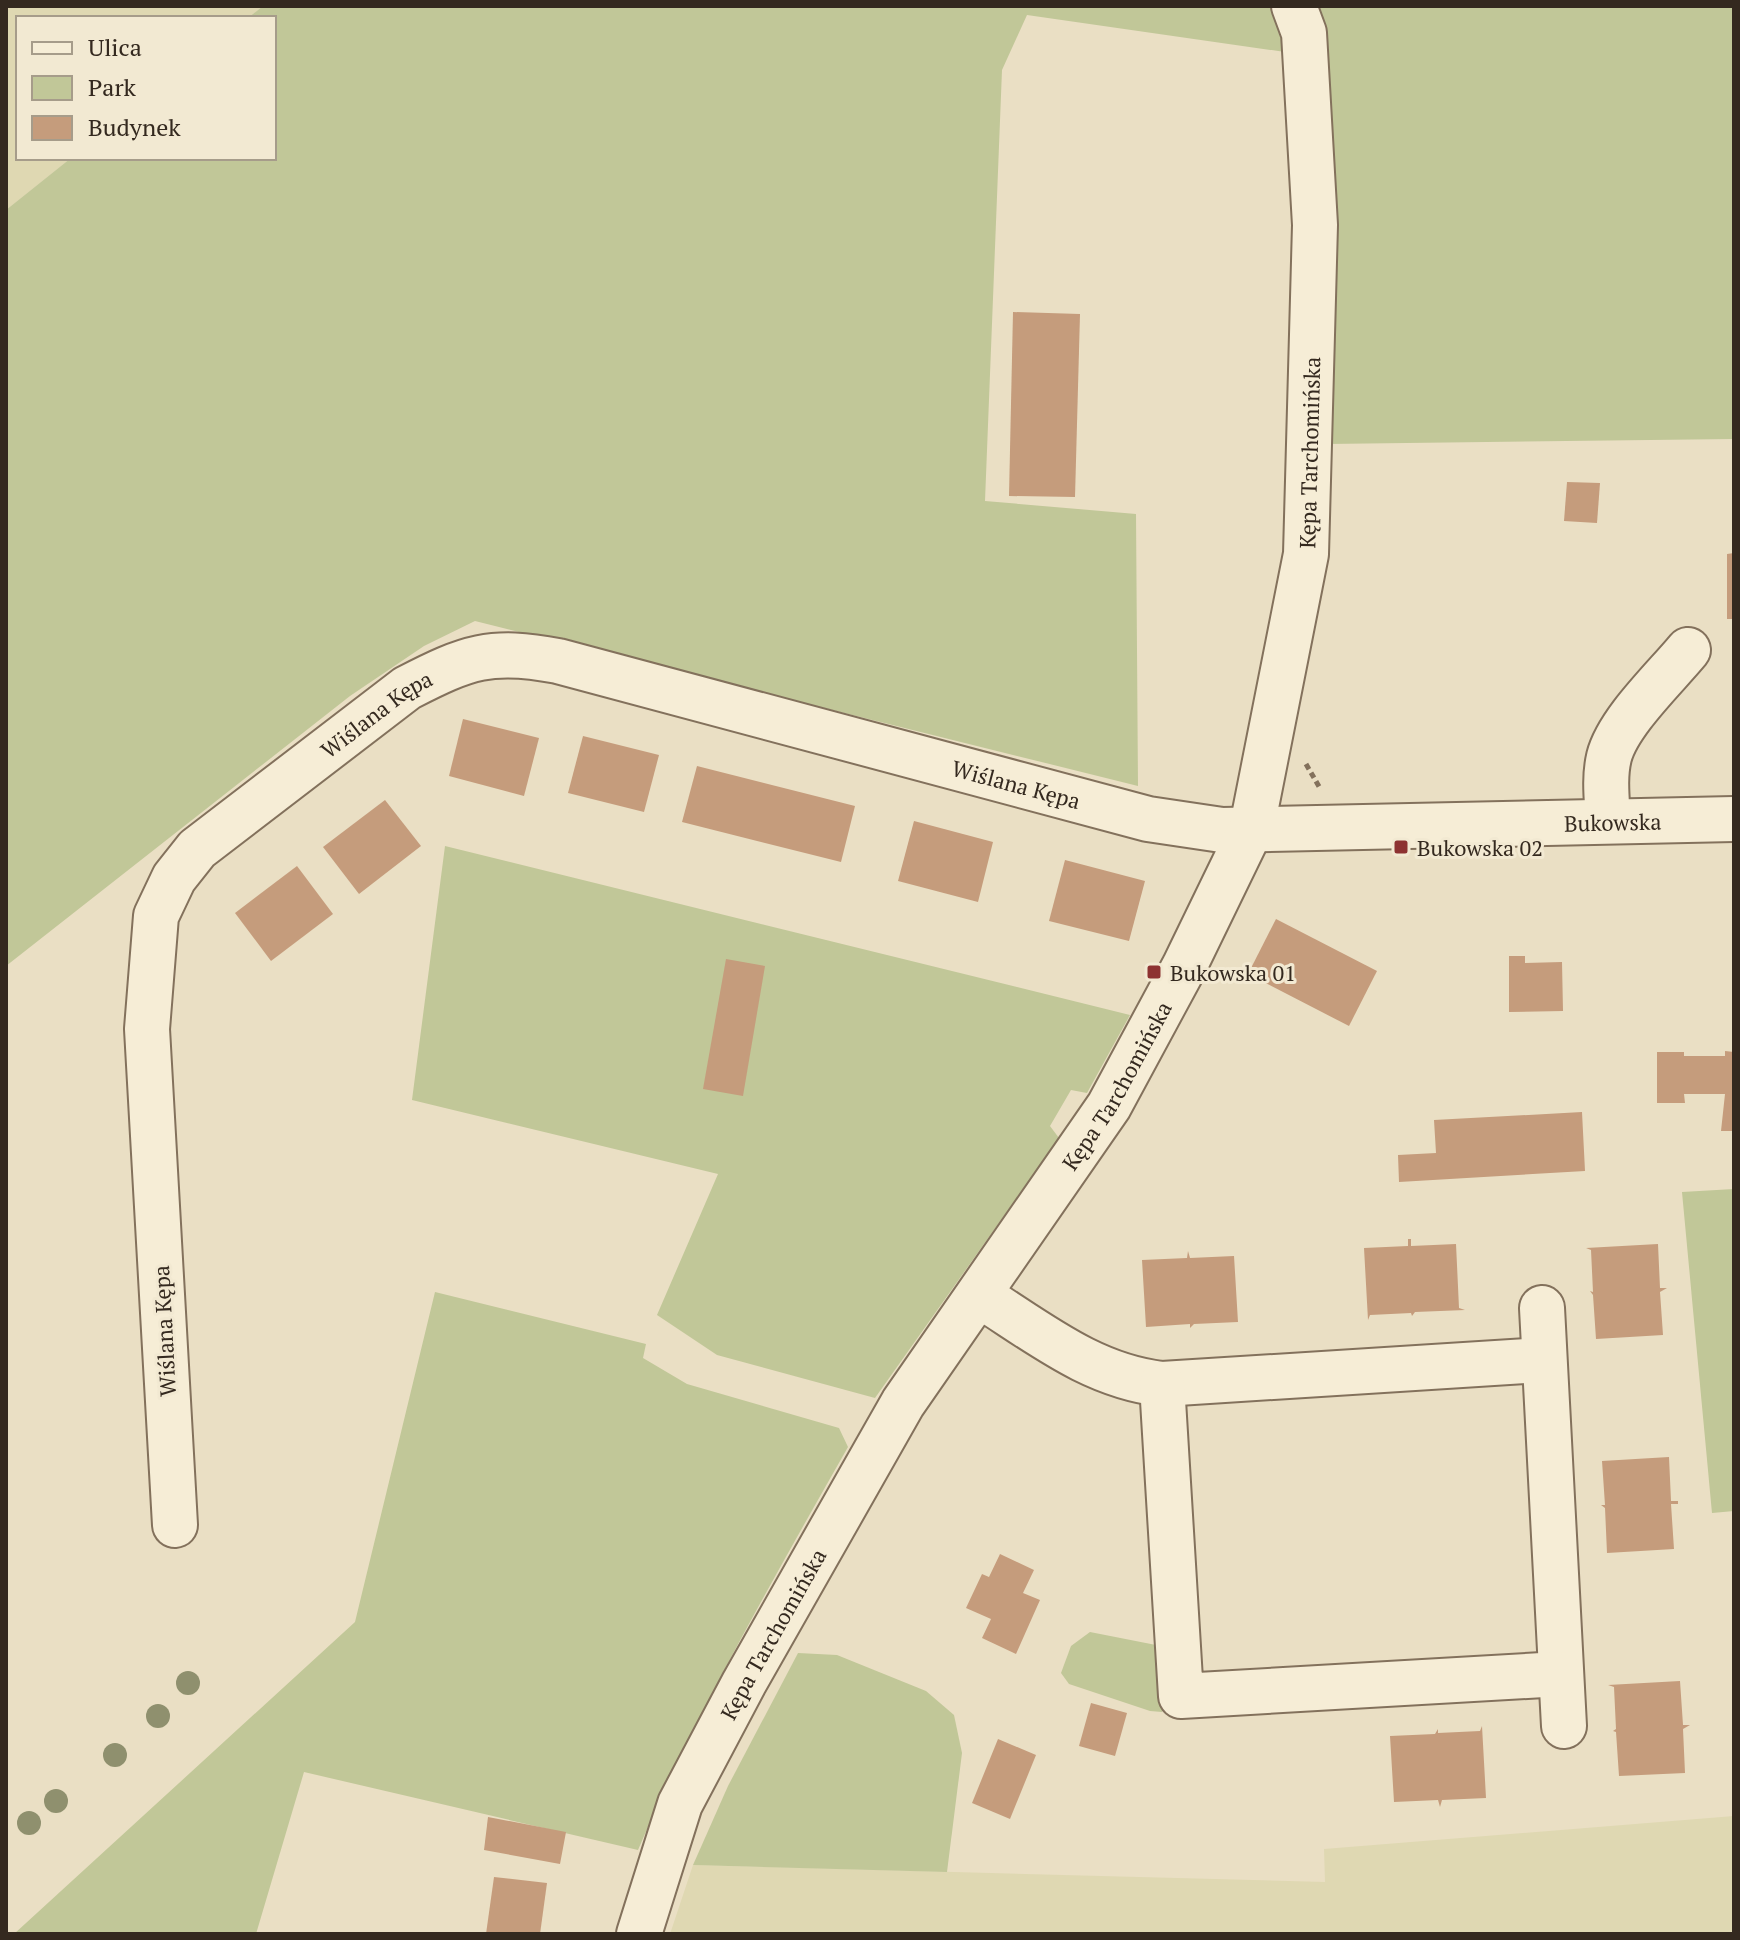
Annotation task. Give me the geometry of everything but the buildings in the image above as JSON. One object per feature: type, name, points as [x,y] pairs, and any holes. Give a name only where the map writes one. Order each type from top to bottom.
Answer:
[{"type":"street","name":"Kępa Tarchomińska","points":[[639,1934],[680,1804],[737,1697],[891,1423],[1109,1106],[1184,967],[1252,827],[1306,554],[1315,225],[1304,33],[1294,6]]},
{"type":"street","points":[[1608,821],[1606,778],[1609,756],[1619,735],[1688,650]]},
{"type":"street","name":"Wiślana Kępa","points":[[175,1525],[147,1029],[156,916],[174,878],[197,849],[407,688],[476,657],[515,652],[1148,819],[1222,830],[1252,827]]},
{"type":"street","name":"Bukowska","points":[[1252,827],[1734,819]]},
{"type":"street","points":[[979,1295],[1090,1366],[1127,1380],[1162,1384],[1543,1360]]},
{"type":"street","points":[[1542,1308],[1564,1726]]},
{"type":"street","points":[[1162,1384],[1181,1696],[1560,1674]]},
{"type":"shaded area","points":[[6,6],[263,6],[250,16],[16,16],[16,160],[68,160],[6,210]]},
{"type":"shaded area","points":[[1734,1816],[1734,1934],[670,1934],[693,1865],[1325,1882],[1324,1849]]},
{"type":"green space","points":[[263,6],[1272,6],[1285,52],[1027,15],[1002,70],[985,501],[1136,514],[1138,786],[475,621],[424,646],[350,696],[6,966],[6,210],[68,160],[276,160],[276,16],[250,16]]},
{"type":"green space","points":[[1307,6],[1734,6],[1734,439],[1327,444]]},
{"type":"green space","points":[[445,846],[1130,1015],[1087,1093],[1071,1090],[1050,1126],[1059,1138],[875,1398],[717,1355],[657,1315],[718,1174],[412,1100]]},
{"type":"green space","points":[[1734,1189],[1734,1511],[1712,1513],[1682,1192]]},
{"type":"green space","points":[[435,1292],[646,1344],[643,1358],[687,1384],[839,1428],[848,1447],[711,1696],[638,1850],[304,1772],[256,1934],[14,1934],[355,1622]]},
{"type":"green space","points":[[1090,1632],[1161,1646],[1162,1712],[1150,1711],[1069,1684],[1061,1673],[1071,1646]]},
{"type":"green space","points":[[798,1653],[837,1655],[926,1691],[954,1715],[962,1753],[947,1872],[693,1865],[728,1786]]},
{"type":"place","name":"Bukowska 02","points":[[1401,847]]},
{"type":"place","name":"Bukowska 01","points":[[1154,972]]}]
